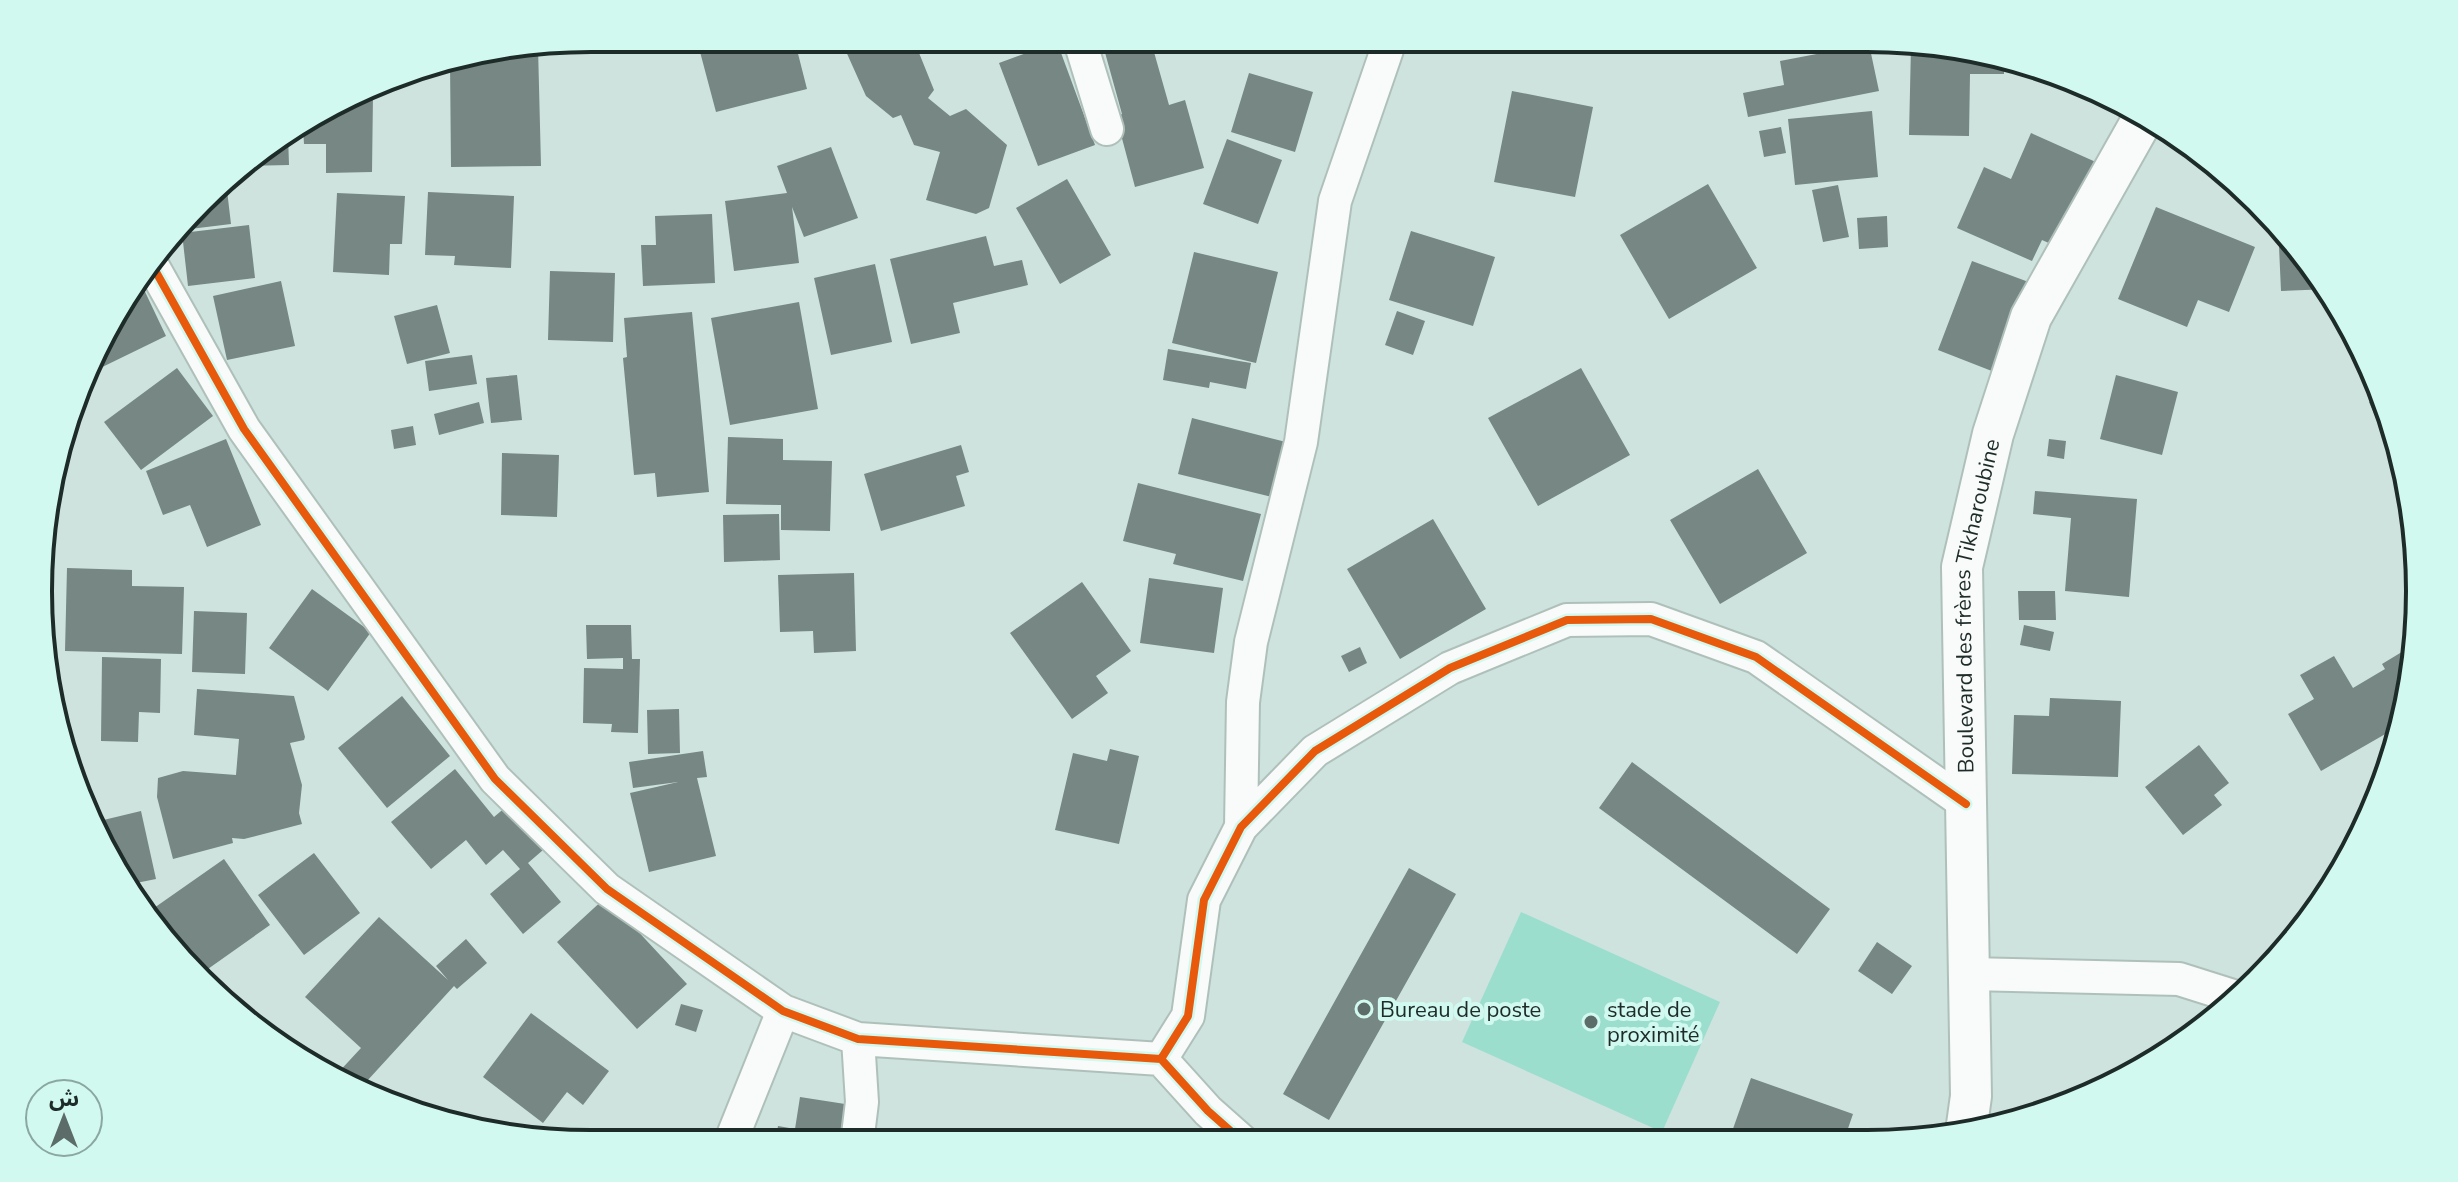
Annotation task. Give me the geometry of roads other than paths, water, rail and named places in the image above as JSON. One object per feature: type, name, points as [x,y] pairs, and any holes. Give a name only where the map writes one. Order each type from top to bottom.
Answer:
[{"type":"street","points":[[1083,52],[1107,129]]},
{"type":"street","points":[[1241,827],[1243,702],[1251,642],[1301,442],[1335,201],[1386,52]]},
{"type":"street","name":"Boulevard des frères Tikharoubine","points":[[1968,1121],[1971,1096],[1962,567],[1993,434],[2031,317],[2139,126]]},
{"type":"street","points":[[156,273],[244,429],[495,779],[607,889],[783,1011],[858,1039],[1161,1059],[1229,1130]]},
{"type":"street","points":[[1161,1059],[1188,1016],[1204,900],[1241,827],[1315,751],[1450,668],[1567,620],[1651,619],[1756,657],[1966,804]]},
{"type":"street","points":[[1969,974],[2179,979],[2225,993]]},
{"type":"street","points":[[735,1130],[783,1011]]},
{"type":"street","points":[[858,1039],[862,1102],[859,1130]]},
{"type":"place","name":"Bureau de poste","points":[[1364,1009]]},
{"type":"place","name":"stade de proximité","points":[[1591,1022]]}]
